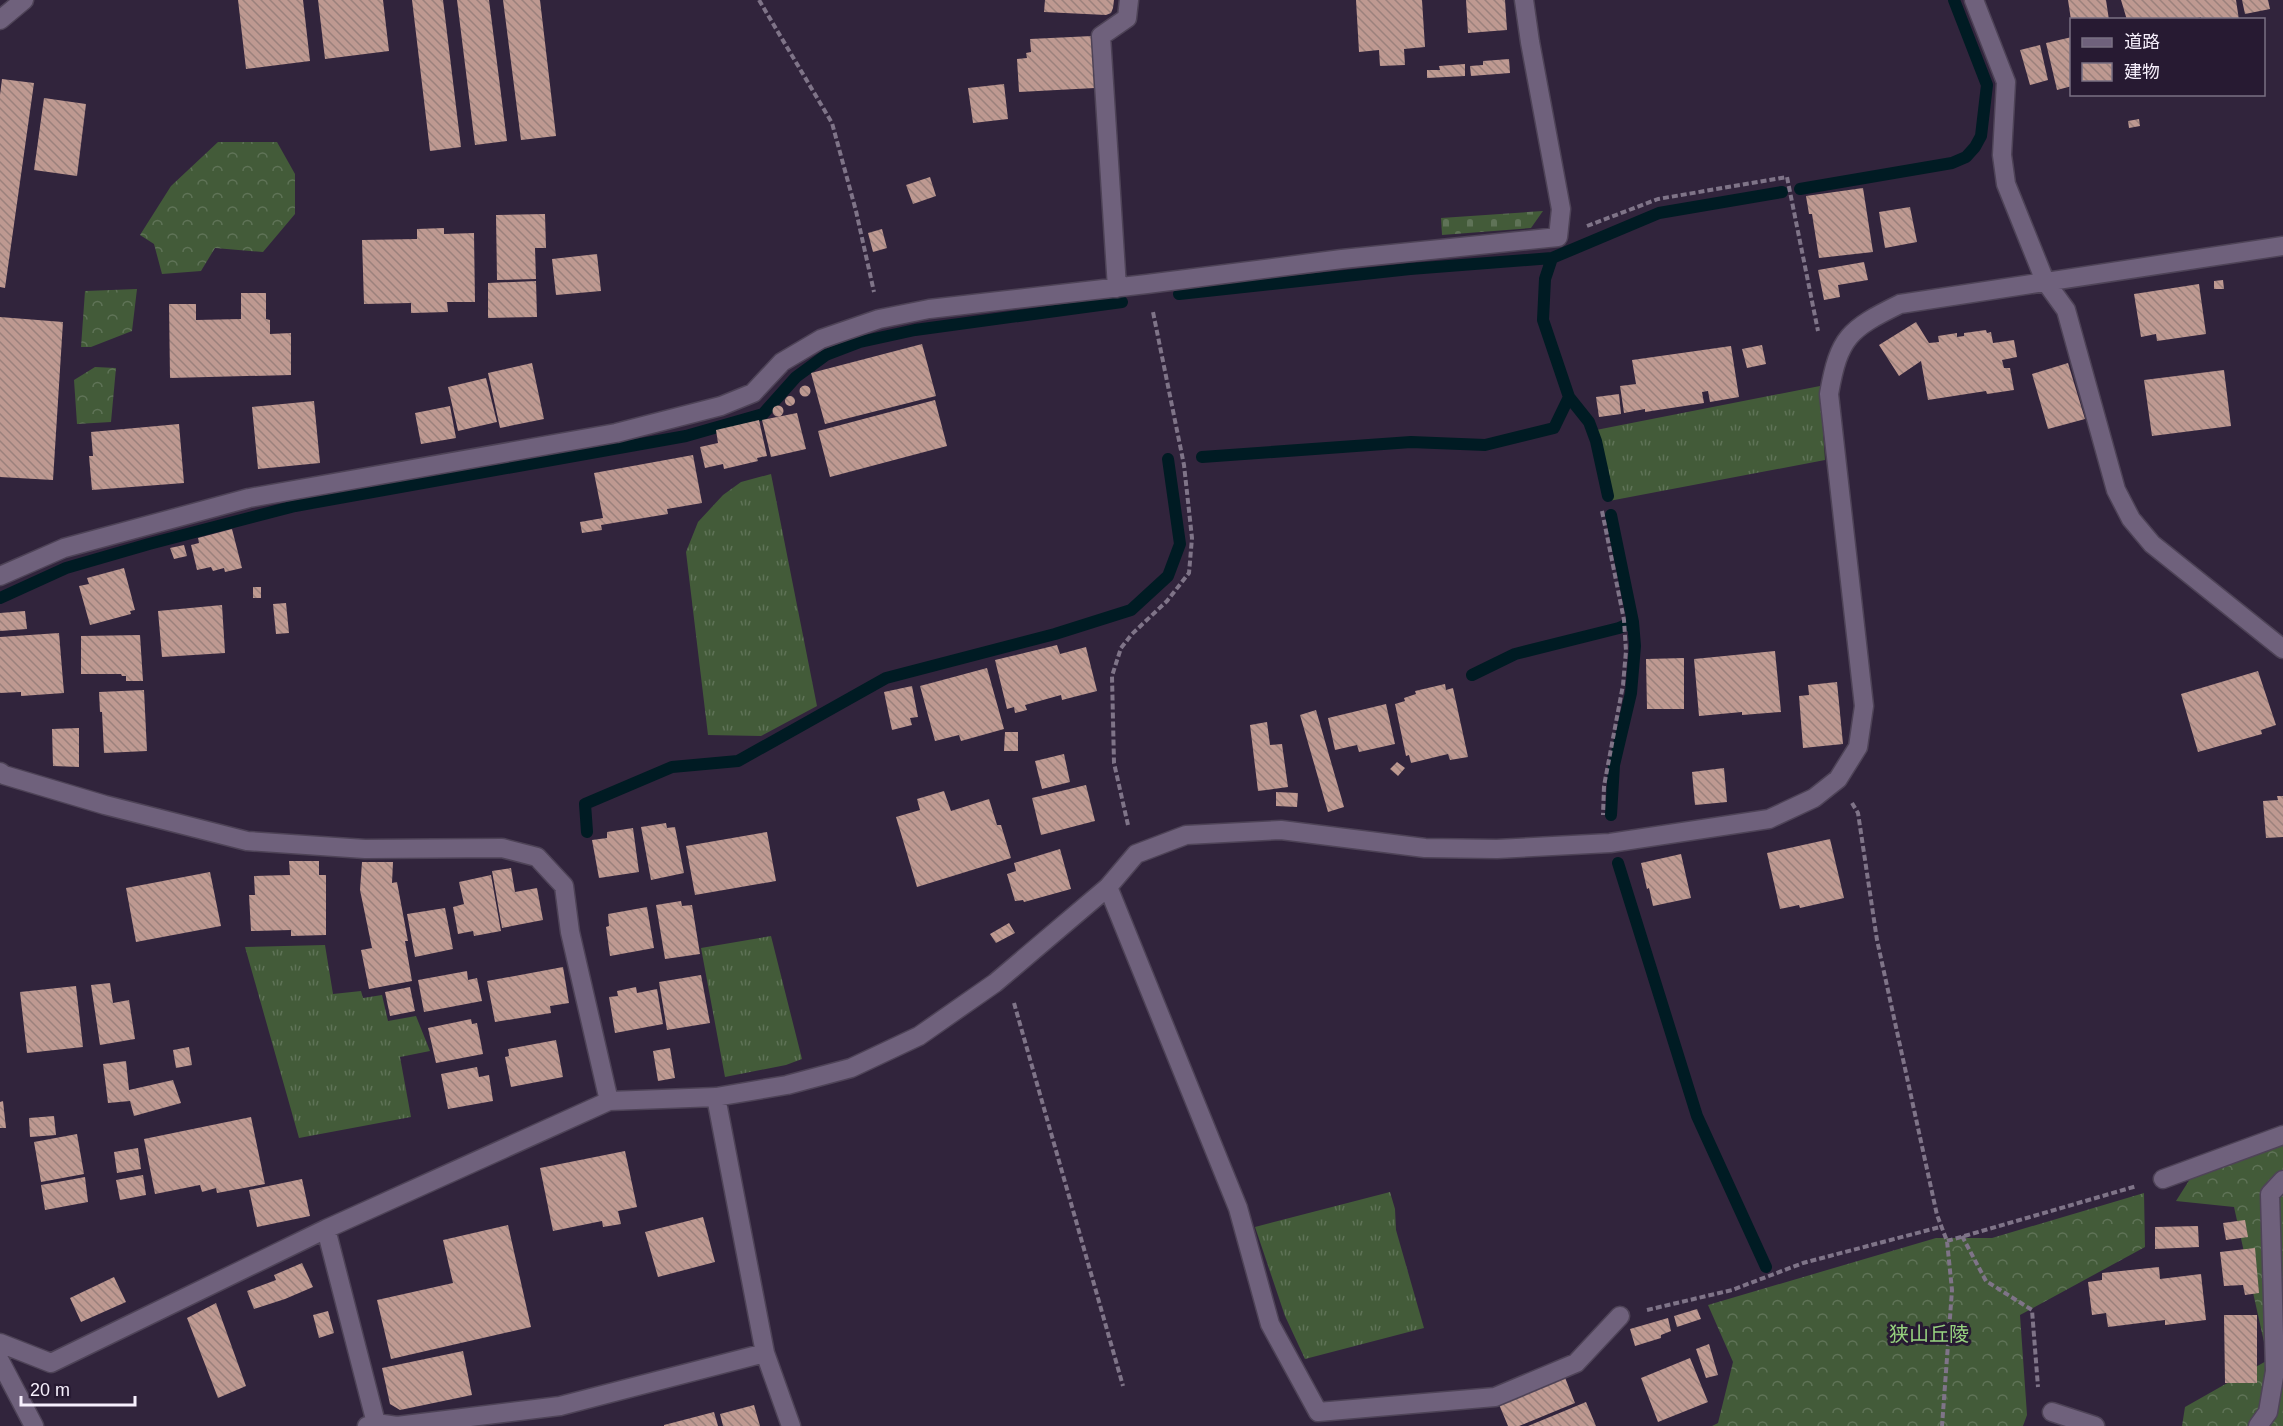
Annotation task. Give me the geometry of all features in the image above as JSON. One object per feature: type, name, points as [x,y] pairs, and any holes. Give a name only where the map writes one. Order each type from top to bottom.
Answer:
[{"type":"street","points":[[0,20],[24,0]]},
{"type":"street","points":[[1117,288],[1101,36],[1127,18],[1129,0]]},
{"type":"street","points":[[0,576],[64,548],[249,498],[616,432],[721,406],[753,393],[782,362],[821,339],[879,319],[929,309],[1342,259],[1558,237],[1561,209],[1524,0]]},
{"type":"street","points":[[1974,0],[2006,82],[2002,155],[2006,184],[2045,281],[2066,310],[2116,489],[2130,519],[2152,544],[2283,649]]},
{"type":"street","points":[[0,1343],[51,1363],[326,1229],[609,1101],[716,1097],[787,1085],[852,1068],[919,1036],[1006,974],[1108,887],[1136,854],[1186,834],[1281,830],[1425,848],[1497,849],[1603,843],[1701,831],[1769,819],[1814,798],[1838,779],[1858,747],[1864,706],[1829,394],[1834,362],[1844,344],[1865,321],[1900,304],[2283,246]]},
{"type":"street","points":[[1,778],[247,841],[365,849],[502,848],[537,857],[564,886],[570,932],[609,1101]]},
{"type":"street","points":[[1108,887],[1238,1208],[1270,1324],[1318,1412],[1495,1397],[1576,1363],[1620,1316]]},
{"type":"street","points":[[716,1097],[765,1353],[791,1426]]},
{"type":"street","points":[[2163,1179],[2283,1135]]},
{"type":"street","points":[[2258,1426],[2268,1412],[2275,1371],[2270,1194],[2283,1180]]},
{"type":"street","points":[[326,1229],[371,1424],[397,1426],[560,1406],[765,1353]]},
{"type":"street","points":[[0,1361],[34,1426]]},
{"type":"street","points":[[2052,1412],[2095,1426]]},
{"type":"path","points":[[759,0],[832,123],[856,211],[879,319]]},
{"type":"path","points":[[1558,237],[1658,199],[1787,177],[1818,331],[1844,344]]},
{"type":"path","points":[[1136,854],[1114,763],[1112,676],[1121,648],[1132,634],[1167,601],[1190,573],[1192,538],[1184,465],[1147,284]]},
{"type":"path","points":[[1602,511],[1624,620],[1626,651],[1623,685],[1604,786],[1603,843]]},
{"type":"path","points":[[1838,779],[1858,813],[1877,940],[1940,1227],[1947,1241],[1952,1290],[1941,1426]]},
{"type":"path","points":[[1006,974],[1123,1386]]},
{"type":"path","points":[[1947,1241],[2163,1179]]},
{"type":"path","points":[[1620,1316],[1732,1290],[1803,1263],[1940,1227]]},
{"type":"path","points":[[1962,1236],[1986,1281],[2032,1310],[2039,1399],[2052,1412]]},
{"type":"green space","points":[[218,142],[277,142],[295,174],[295,214],[263,252],[215,248],[201,271],[162,274],[154,244],[140,235],[171,186]]},
{"type":"green space","points":[[1543,211],[1531,228],[1442,235],[1441,218]]},
{"type":"green space","points":[[137,289],[132,331],[91,347],[81,347],[85,291]]},
{"type":"green space","points":[[95,367],[116,368],[111,422],[77,424],[74,380]]},
{"type":"green space","points":[[1820,386],[1825,460],[1609,501],[1596,430]]},
{"type":"green space","points":[[771,474],[817,706],[761,736],[708,735],[686,552],[698,522],[723,495],[741,482]]},
{"type":"green space","points":[[771,936],[802,1059],[786,1065],[725,1077],[701,948]]},
{"type":"green space","points":[[325,945],[333,994],[361,991],[363,998],[382,995],[388,1021],[416,1016],[430,1051],[400,1057],[411,1117],[299,1138],[245,947]]},
{"type":"green space","points":[[2283,1143],[2283,1426],[2182,1426],[2185,1407],[2268,1360],[2234,1207],[2176,1201],[2195,1171]]},
{"type":"green space","points":[[1390,1192],[1395,1209],[1396,1230],[1424,1328],[1305,1359],[1285,1316],[1255,1227]]},
{"type":"green space","name":"狭山丘陵","points":[[2144,1193],[2145,1247],[2020,1315],[2027,1415],[2023,1426],[1712,1426],[1718,1423],[1733,1362],[1708,1305],[1936,1238],[1992,1238]]},
{"type":"building","points":[[238,0],[303,0],[310,61],[246,69]]},
{"type":"building","points":[[318,0],[383,0],[389,51],[325,59]]},
{"type":"building","points":[[412,0],[443,0],[461,147],[430,151]]},
{"type":"building","points":[[457,0],[489,0],[507,141],[475,145]]},
{"type":"building","points":[[503,0],[540,0],[556,136],[521,140]]},
{"type":"building","points":[[1045,0],[1114,0],[1111,13],[1106,15],[1044,12]]},
{"type":"building","points":[[1356,0],[1422,0],[1425,47],[1404,49],[1405,65],[1380,66],[1379,50],[1359,52]]},
{"type":"building","points":[[1466,0],[1505,0],[1507,30],[1468,33]]},
{"type":"building","points":[[2068,0],[2106,0],[2109,18],[2071,18]]},
{"type":"building","points":[[2121,0],[2236,0],[2239,18],[2201,17],[2126,18]]},
{"type":"building","points":[[2242,0],[2268,0],[2270,9],[2245,14]]},
{"type":"building","points":[[1092,36],[1095,88],[1019,92],[1017,59],[1027,58],[1026,53],[1031,52],[1030,39]]},
{"type":"building","points":[[2070,37],[2070,87],[2057,90],[2046,43]]},
{"type":"building","points":[[2040,45],[2048,80],[2030,85],[2020,50]]},
{"type":"building","points":[[1509,59],[1510,73],[1471,76],[1470,66],[1483,65],[1483,61]]},
{"type":"building","points":[[1465,64],[1465,76],[1427,78],[1427,70],[1440,70],[1439,66]]},
{"type":"building","points":[[2,79],[34,83],[5,288],[0,287],[0,95]]},
{"type":"building","points":[[1004,84],[1008,119],[973,123],[968,88]]},
{"type":"building","points":[[44,98],[86,104],[77,176],[34,170]]},
{"type":"building","points":[[2139,119],[2140,126],[2129,128],[2128,121]]},
{"type":"building","points":[[930,177],[936,196],[913,204],[906,185]]},
{"type":"building","points":[[1863,188],[1873,252],[1819,258],[1812,214],[1809,214],[1806,196]]},
{"type":"building","points":[[1910,207],[1917,242],[1885,248],[1879,212]]},
{"type":"building","points":[[545,214],[546,248],[535,248],[536,279],[497,280],[496,215]]},
{"type":"building","points":[[444,228],[444,234],[474,233],[475,302],[447,302],[448,312],[411,313],[411,303],[364,304],[362,240],[417,239],[417,229]]},
{"type":"building","points":[[882,229],[887,248],[873,252],[868,233]]},
{"type":"building","points":[[597,254],[601,291],[556,295],[552,259]]},
{"type":"building","points":[[1864,262],[1868,280],[1838,285],[1840,297],[1824,300],[1818,270]]},
{"type":"building","points":[[2223,280],[2224,289],[2214,289],[2214,281]]},
{"type":"building","points":[[536,281],[537,317],[488,318],[488,283]]},
{"type":"building","points":[[2199,284],[2206,334],[2157,341],[2156,334],[2141,337],[2134,294]]},
{"type":"building","points":[[241,293],[266,293],[266,319],[270,320],[270,334],[291,333],[291,375],[170,378],[169,304],[196,304],[196,320],[241,319]]},
{"type":"building","points":[[0,317],[63,322],[53,480],[0,477]]},
{"type":"building","points":[[1916,322],[1929,343],[1939,342],[1938,336],[1957,333],[1957,337],[1964,336],[1964,333],[1986,330],[1987,333],[1991,332],[1993,343],[2014,340],[2017,357],[2002,360],[2004,368],[2010,368],[2014,390],[1987,394],[1986,391],[1928,400],[1921,361],[1899,376],[1879,345]]},
{"type":"building","points":[[922,344],[936,396],[825,424],[811,373]]},
{"type":"building","points":[[1762,345],[1766,364],[1747,368],[1742,349]]},
{"type":"building","points":[[1731,346],[1739,397],[1710,402],[1708,391],[1702,392],[1704,403],[1624,413],[1620,386],[1636,384],[1632,360]]},
{"type":"building","points":[[532,363],[544,419],[500,428],[488,373]]},
{"type":"building","points":[[2068,363],[2085,419],[2048,429],[2032,374]]},
{"type":"building","points":[[2224,370],[2231,426],[2152,436],[2144,380]]},
{"type":"building","points":[[486,378],[497,422],[458,431],[448,387]]},
{"type":"building","points":[[805,386],[809,387],[809,395],[805,396],[801,395],[800,391],[801,387]]},
{"type":"building","points":[[1619,394],[1621,414],[1599,417],[1596,397]]},
{"type":"building","points":[[790,396],[794,397],[794,405],[790,406],[786,405],[785,401],[786,397]]},
{"type":"building","points":[[935,400],[947,446],[830,477],[818,431]]},
{"type":"building","points":[[314,401],[320,463],[258,469],[252,407]]},
{"type":"building","points":[[450,406],[456,438],[421,444],[415,413]]},
{"type":"building","points":[[778,406],[782,407],[782,415],[778,416],[774,415],[773,411],[774,407]]},
{"type":"building","points":[[797,413],[806,449],[771,457],[762,420]]},
{"type":"building","points":[[759,420],[767,456],[757,458],[758,461],[724,469],[723,464],[705,468],[700,447],[718,443],[716,430]]},
{"type":"building","points":[[179,424],[184,483],[92,490],[89,456],[93,456],[91,432]]},
{"type":"building","points":[[693,455],[702,503],[667,509],[668,514],[601,525],[602,530],[582,533],[580,522],[603,518],[594,473]]},
{"type":"building","points":[[232,529],[242,568],[225,572],[224,568],[213,571],[211,567],[197,570],[191,545],[199,543],[198,538]]},
{"type":"building","points":[[184,545],[187,556],[174,559],[170,548]]},
{"type":"building","points":[[124,568],[135,610],[130,611],[131,614],[90,625],[79,586],[89,584],[87,578]]},
{"type":"building","points":[[253,587],[261,587],[261,598],[253,598]]},
{"type":"building","points":[[286,603],[289,633],[276,634],[273,604]]},
{"type":"building","points":[[222,605],[225,653],[162,657],[158,611]]},
{"type":"building","points":[[25,611],[27,629],[0,631],[0,613]]},
{"type":"building","points":[[59,633],[64,693],[21,696],[21,692],[0,693],[0,637]]},
{"type":"building","points":[[140,635],[143,681],[126,681],[126,676],[121,674],[81,674],[81,636]]},
{"type":"building","points":[[1057,645],[1060,654],[1086,647],[1097,691],[1062,700],[1061,695],[1025,705],[1027,710],[1015,713],[1014,707],[1007,709],[995,660]]},
{"type":"building","points":[[1775,651],[1781,712],[1742,715],[1742,712],[1699,716],[1694,659]]},
{"type":"building","points":[[1684,658],[1684,709],[1647,709],[1646,659]]},
{"type":"building","points":[[987,668],[1004,729],[961,741],[959,735],[935,741],[920,686]]},
{"type":"building","points":[[2258,671],[2276,725],[2261,730],[2262,734],[2198,752],[2181,694]]},
{"type":"building","points":[[1837,682],[1843,744],[1803,748],[1799,696],[1809,695],[1808,685]]},
{"type":"building","points":[[1445,684],[1446,690],[1453,688],[1468,757],[1450,760],[1448,754],[1411,763],[1409,755],[1406,756],[1395,704],[1416,694],[1415,691]]},
{"type":"building","points":[[912,686],[918,717],[910,718],[912,725],[892,730],[884,692]]},
{"type":"building","points":[[144,690],[147,751],[104,753],[99,692]]},
{"type":"building","points":[[1386,704],[1395,744],[1359,752],[1357,745],[1335,750],[1328,718]]},
{"type":"building","points":[[1316,710],[1344,807],[1328,812],[1300,715]]},
{"type":"building","points":[[1267,722],[1270,745],[1282,744],[1288,787],[1258,791],[1250,725]]},
{"type":"building","points":[[79,728],[79,767],[53,766],[52,729]]},
{"type":"building","points":[[1005,732],[1018,732],[1018,751],[1004,751]]},
{"type":"building","points":[[1064,754],[1070,782],[1042,789],[1035,761]]},
{"type":"building","points":[[1397,762],[1405,768],[1398,776],[1390,769]]},
{"type":"building","points":[[1724,768],[1727,802],[1695,805],[1692,772]]},
{"type":"building","points":[[1086,785],[1095,821],[1041,835],[1032,798]]},
{"type":"building","points":[[944,791],[951,811],[989,799],[997,825],[1001,825],[1011,858],[917,887],[896,817],[920,810],[917,799]]},
{"type":"building","points":[[1276,792],[1298,793],[1297,807],[1276,806]]},
{"type":"building","points":[[2277,796],[2283,796],[2283,837],[2266,838],[2263,801],[2278,800]]},
{"type":"building","points":[[666,823],[667,828],[675,827],[684,873],[651,880],[641,827]]},
{"type":"building","points":[[633,828],[639,872],[599,878],[592,840],[607,838],[607,832]]},
{"type":"building","points":[[767,832],[776,881],[695,895],[686,846]]},
{"type":"building","points":[[1830,839],[1844,898],[1800,908],[1799,905],[1780,909],[1767,853]]},
{"type":"building","points":[[1060,849],[1071,889],[1024,902],[1023,900],[1015,901],[1007,874],[1016,871],[1014,863]]},
{"type":"building","points":[[1681,854],[1691,898],[1653,906],[1641,863]]},
{"type":"building","points":[[289,861],[319,861],[319,875],[326,875],[326,935],[291,936],[291,930],[251,931],[249,895],[255,895],[254,876],[290,875]]},
{"type":"building","points":[[362,862],[393,862],[392,883],[397,882],[408,941],[405,941],[412,981],[369,989],[361,950],[372,948],[360,890]]},
{"type":"building","points":[[511,868],[515,892],[537,888],[543,920],[502,928],[492,871]]},
{"type":"building","points":[[210,872],[221,926],[136,942],[126,888]]},
{"type":"building","points":[[491,875],[501,931],[474,936],[473,931],[458,934],[453,907],[464,904],[459,882]]},
{"type":"building","points":[[681,901],[682,906],[692,905],[700,954],[665,959],[656,905]]},
{"type":"building","points":[[647,907],[654,948],[610,956],[606,927],[609,926],[608,914]]},
{"type":"building","points":[[445,908],[453,949],[415,957],[407,914]]},
{"type":"building","points":[[1009,923],[1015,933],[996,943],[990,934]]},
{"type":"building","points":[[563,967],[569,1003],[550,1006],[551,1013],[495,1022],[487,981]]},
{"type":"building","points":[[467,971],[468,980],[477,978],[482,1001],[424,1012],[418,980]]},
{"type":"building","points":[[701,975],[710,1023],[667,1030],[659,982]]},
{"type":"building","points":[[110,983],[113,1003],[129,1000],[135,1039],[100,1045],[91,985]]},
{"type":"building","points":[[76,986],[83,1047],[27,1053],[20,992]]},
{"type":"building","points":[[410,987],[415,1011],[390,1016],[385,992]]},
{"type":"building","points":[[636,987],[637,993],[657,989],[663,1024],[615,1033],[609,997],[618,996],[617,991]]},
{"type":"building","points":[[471,1019],[472,1024],[477,1023],[483,1054],[436,1063],[428,1028]]},
{"type":"building","points":[[556,1040],[563,1077],[511,1087],[505,1057],[509,1056],[508,1049]]},
{"type":"building","points":[[189,1047],[192,1065],[176,1068],[173,1050]]},
{"type":"building","points":[[670,1048],[675,1078],[658,1081],[653,1051]]},
{"type":"building","points":[[126,1061],[129,1090],[173,1080],[181,1103],[134,1116],[130,1101],[108,1103],[103,1064]]},
{"type":"building","points":[[477,1067],[479,1077],[489,1075],[493,1101],[448,1109],[441,1074]]},
{"type":"building","points":[[3,1101],[6,1128],[0,1128],[0,1102]]},
{"type":"building","points":[[54,1116],[56,1135],[30,1137],[29,1118]]},
{"type":"building","points":[[251,1117],[265,1184],[217,1193],[216,1188],[202,1192],[200,1185],[155,1194],[144,1139]]},
{"type":"building","points":[[77,1134],[84,1174],[41,1182],[34,1142]]},
{"type":"building","points":[[138,1148],[141,1169],[117,1173],[114,1152]]},
{"type":"building","points":[[625,1151],[637,1207],[618,1211],[621,1224],[603,1227],[602,1221],[553,1231],[540,1168]]},
{"type":"building","points":[[143,1175],[146,1195],[120,1200],[116,1180]]},
{"type":"building","points":[[85,1177],[88,1202],[45,1210],[41,1185]]},
{"type":"building","points":[[302,1179],[310,1216],[257,1227],[249,1190]]},
{"type":"building","points":[[703,1217],[715,1262],[658,1277],[645,1232]]},
{"type":"building","points":[[2245,1220],[2248,1237],[2226,1240],[2223,1223]]},
{"type":"building","points":[[508,1225],[531,1327],[391,1359],[377,1300],[453,1283],[443,1240]]},
{"type":"building","points":[[2198,1226],[2199,1247],[2155,1249],[2155,1227]]},
{"type":"building","points":[[2255,1248],[2259,1293],[2245,1295],[2243,1285],[2224,1286],[2220,1252]]},
{"type":"building","points":[[302,1263],[313,1287],[254,1309],[247,1291],[276,1280],[274,1275]]},
{"type":"building","points":[[2159,1267],[2160,1279],[2201,1274],[2206,1320],[2165,1325],[2165,1320],[2108,1327],[2106,1313],[2092,1315],[2088,1282],[2102,1280],[2102,1273]]},
{"type":"building","points":[[114,1277],[126,1302],[81,1322],[70,1298]]},
{"type":"building","points":[[216,1303],[246,1386],[218,1398],[187,1318]]},
{"type":"building","points":[[1697,1309],[1701,1319],[1677,1327],[1674,1316]]},
{"type":"building","points":[[328,1311],[334,1333],[319,1338],[313,1315]]},
{"type":"building","points":[[2224,1315],[2257,1315],[2257,1383],[2225,1383]]},
{"type":"building","points":[[1668,1318],[1671,1331],[1661,1335],[1661,1338],[1635,1346],[1630,1329]]},
{"type":"building","points":[[1709,1344],[1718,1375],[1706,1378],[1696,1349]]},
{"type":"building","points":[[463,1351],[472,1395],[400,1410],[390,1404],[382,1368]]},
{"type":"building","points":[[1690,1358],[1708,1402],[1658,1422],[1641,1378]]},
{"type":"building","points":[[1564,1375],[1575,1403],[1519,1426],[1508,1426],[1498,1402]]},
{"type":"building","points":[[1586,1402],[1596,1426],[1528,1426]]},
{"type":"building","points":[[754,1405],[760,1426],[723,1426],[720,1414]]},
{"type":"building","points":[[714,1412],[718,1426],[664,1426],[664,1425]]},
{"type":"waterway","points":[[1800,189],[1952,163],[1966,157],[1975,147],[1981,136],[1987,85],[1954,0]]},
{"type":"waterway","points":[[1179,294],[1410,269],[1552,258],[1659,213],[1782,192]]},
{"type":"waterway","points":[[1552,258],[1545,279],[1543,320],[1569,397],[1589,422],[1596,441],[1608,496]]},
{"type":"waterway","points":[[0,598],[66,568],[295,506],[686,436],[763,414],[796,377],[826,355],[860,342],[915,330],[1122,302]]},
{"type":"waterway","points":[[1202,457],[1411,442],[1485,445],[1554,428],[1569,397]]},
{"type":"waterway","points":[[587,832],[585,804],[672,767],[738,761],[886,678],[1055,634],[1131,610],[1168,576],[1180,544],[1168,459]]},
{"type":"waterway","points":[[1611,515],[1633,622],[1635,646],[1631,693],[1614,765],[1611,815]]},
{"type":"waterway","points":[[1472,675],[1515,654],[1619,628],[1633,622]]},
{"type":"waterway","points":[[1618,863],[1697,1116],[1766,1267]]}]
